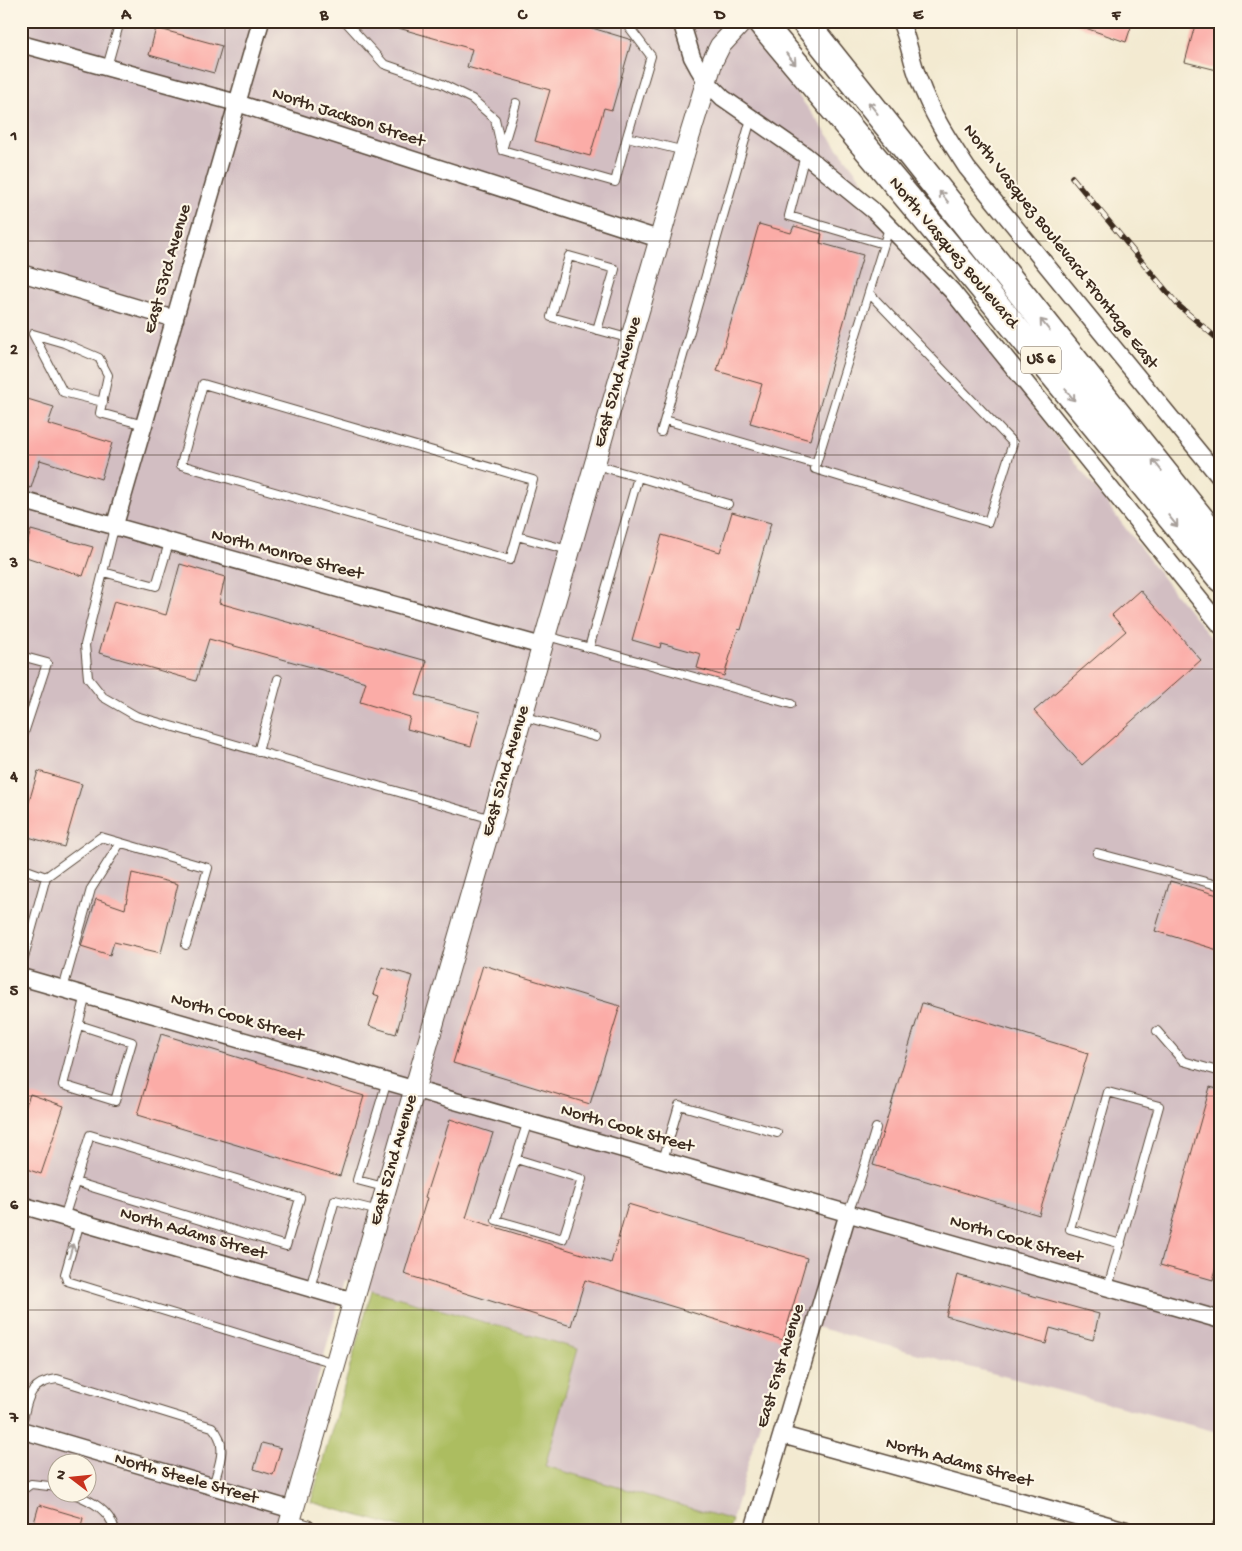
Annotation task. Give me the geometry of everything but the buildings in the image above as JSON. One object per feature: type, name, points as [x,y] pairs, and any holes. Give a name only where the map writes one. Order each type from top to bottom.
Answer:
[{"type":"highway","name":"North Vasquez Boulevard","points":[[760,21],[1221,579]]},
{"type":"highway","name":"North Vasquez Boulevard","points":[[804,21],[1221,544]]},
{"type":"street","name":"East 53rd Avenue","points":[[114,528],[261,21]]},
{"type":"street","points":[[681,21],[692,57],[706,81],[723,98],[805,155],[875,212],[952,291],[1221,626]]},
{"type":"street","name":"East 52nd Avenue","points":[[294,1524],[336,1364],[386,1188],[685,151],[713,60],[720,46],[743,21]]},
{"type":"street","name":"North Vasquez Boulevard Frontage East","points":[[900,21],[907,35],[918,79],[937,122],[967,168],[1221,479]]},
{"type":"street","name":"North Jackson Street","points":[[21,44],[237,104],[660,239]]},
{"type":"street","points":[[21,273],[175,319]]},
{"type":"street","name":"North Monroe Street","points":[[21,500],[169,543],[544,641]]},
{"type":"street","name":"North Cook Street","points":[[21,977],[1221,1320]]},
{"type":"street","name":"North Adams Street","points":[[21,1205],[354,1301]]},
{"type":"street","name":"East 51st Avenue","points":[[753,1530],[848,1213]]},
{"type":"street","name":"North Steele Street","points":[[21,1429],[213,1486],[294,1524]]},
{"type":"street","name":"North Adams Street","points":[[782,1435],[1126,1530]]},
{"type":"lane","points":[[107,67],[120,21]]},
{"type":"lane","points":[[345,21],[384,64],[442,84],[472,99],[495,119],[502,150]]},
{"type":"lane","points":[[502,150],[615,182],[652,56],[626,22],[621,21]]},
{"type":"lane","points":[[502,150],[516,103]]},
{"type":"lane","points":[[661,432],[751,119]]},
{"type":"lane","points":[[628,137],[685,151]]},
{"type":"lane","points":[[805,155],[789,216],[884,244]]},
{"type":"lane","points":[[869,293],[1013,443],[988,522],[815,469],[816,464],[884,244],[890,226]]},
{"type":"lane","points":[[598,330],[614,269],[569,256],[551,317],[630,339]]},
{"type":"lane","points":[[102,402],[63,392],[32,334],[99,358],[108,375],[100,413],[144,425]]},
{"type":"lane","points":[[203,384],[533,480],[517,536],[510,560],[181,465],[203,384]]},
{"type":"lane","points":[[665,420],[816,464]]},
{"type":"lane","points":[[595,464],[728,504]]},
{"type":"lane","points":[[589,648],[638,477]]},
{"type":"lane","points":[[114,528],[85,645],[88,678],[103,697],[136,716],[492,820]]},
{"type":"lane","points":[[517,536],[570,551]]},
{"type":"lane","points":[[103,572],[156,586],[169,543]]},
{"type":"lane","points":[[544,641],[589,648],[792,704]]},
{"type":"lane","points":[[21,656],[47,663],[21,748]]},
{"type":"lane","points":[[258,752],[278,680]]},
{"type":"lane","points":[[522,716],[596,737]]},
{"type":"lane","points":[[21,968],[46,877],[101,837],[208,868],[186,945]]},
{"type":"lane","points":[[63,989],[91,889],[120,843]]},
{"type":"lane","points":[[1097,853],[1221,886]]},
{"type":"lane","points":[[21,868],[46,877]]},
{"type":"lane","points":[[78,1025],[132,1042],[116,1101],[63,1085],[78,1025],[86,995]]},
{"type":"lane","points":[[1156,1031],[1183,1061],[1221,1072]]},
{"type":"lane","points":[[386,1188],[357,1180],[387,1081]]},
{"type":"lane","points":[[1108,1287],[1121,1244],[1159,1106],[1108,1092],[1070,1229],[1121,1244]]},
{"type":"lane","points":[[663,1160],[679,1105],[777,1133]]},
{"type":"lane","points":[[516,1159],[582,1179],[563,1240],[496,1220],[528,1121]]},
{"type":"lane","points":[[848,1213],[876,1128]]},
{"type":"lane","points":[[64,1218],[75,1182],[90,1135],[300,1198],[286,1246],[75,1182]]},
{"type":"lane","points":[[310,1288],[335,1200],[380,1212]]},
{"type":"lane","points":[[80,1222],[65,1274],[67,1281],[336,1364]]},
{"type":"lane","points":[[21,1429],[31,1392],[35,1386],[46,1380],[57,1379],[212,1426],[220,1434],[222,1453],[213,1486]]},
{"type":"lane","points":[[21,1491],[31,1484],[48,1485]]},
{"type":"lane","points":[[95,1504],[112,1519],[115,1530]]},
{"type":"shaded area","points":[[21,21],[742,21],[1176,595],[1221,649],[1221,1433],[789,1320],[732,1520],[545,1466],[578,1349],[372,1290],[345,1280],[276,1530],[21,1530]]},
{"type":"green space","points":[[372,1290],[578,1349],[545,1466],[732,1520],[729,1530],[409,1530],[311,1502]]},
{"type":"railway","points":[[1072,177],[1178,305],[1221,342]]}]
